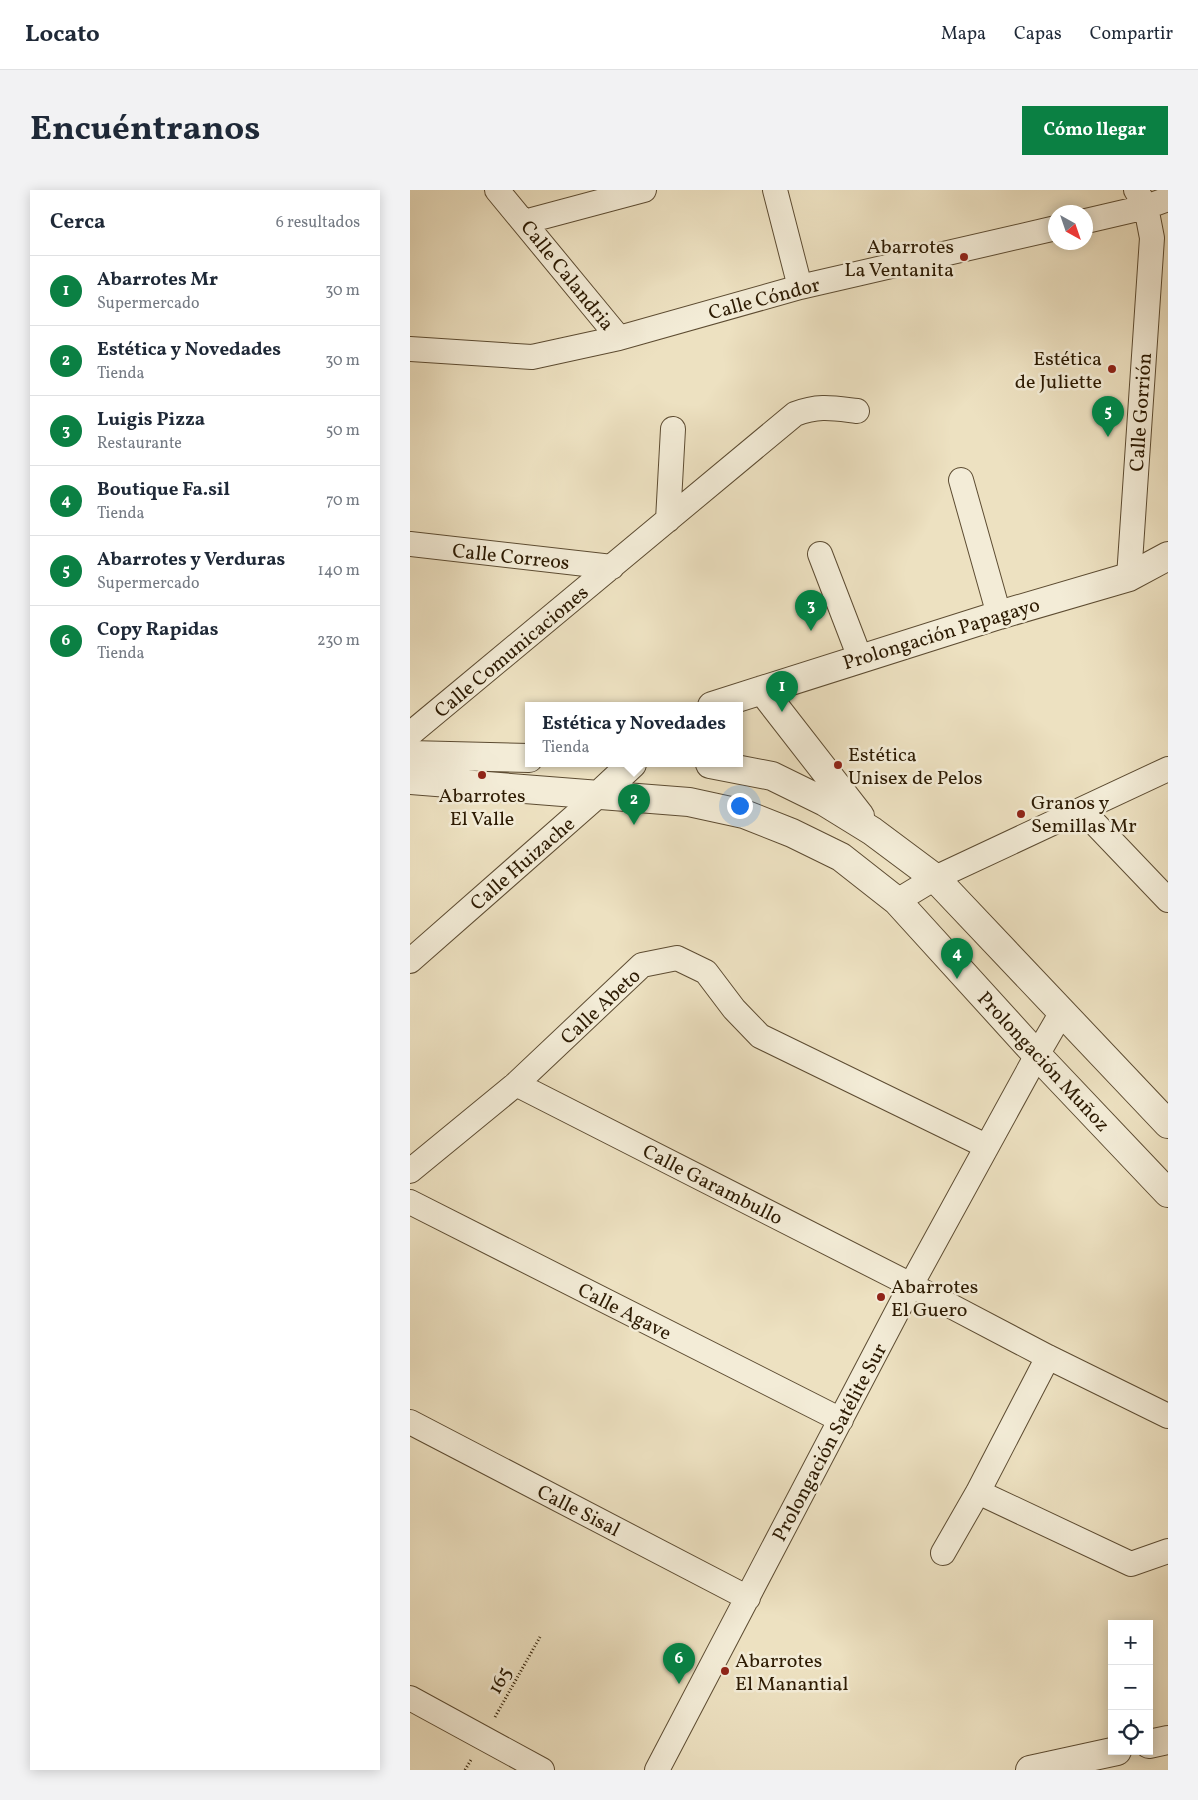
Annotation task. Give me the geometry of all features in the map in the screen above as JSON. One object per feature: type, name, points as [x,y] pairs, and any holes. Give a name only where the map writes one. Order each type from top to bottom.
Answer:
[{"type":"street","name":"Calle Calandria","points":[[497,190],[619,338]]},
{"type":"street","points":[[524,222],[644,190]]},
{"type":"street","points":[[775,190],[800,287]]},
{"type":"street","points":[[1093,218],[1150,198]]},
{"type":"street","name":"Calle Gorrión","points":[[1129,577],[1152,238],[1150,198]]},
{"type":"street","name":"Calle Cóndor","points":[[410,348],[532,357],[619,338],[800,287],[1048,230]]},
{"type":"street","name":"Calle Comunicaciones","points":[[410,734],[795,414],[811,408],[826,407],[857,411]]},
{"type":"street","points":[[668,520],[673,429]]},
{"type":"street","points":[[961,480],[999,615]]},
{"type":"street","name":"Calle Correos","points":[[410,544],[612,567]]},
{"type":"street","points":[[820,554],[860,658]]},
{"type":"street","name":"Prolongación Papagayo","points":[[724,702],[999,615],[1129,577],[1168,556]]},
{"type":"street","points":[[762,690],[872,831]]},
{"type":"street","points":[[410,755],[525,758]]},
{"type":"street","name":"Calle Huizache","points":[[410,961],[629,767]]},
{"type":"street","points":[[726,767],[772,776],[825,802],[872,831],[935,878],[1168,1124]]},
{"type":"street","points":[[897,901],[935,878],[1168,769]]},
{"type":"street","name":"Prolongación Muñoz","points":[[410,780],[689,802],[744,814],[792,833],[841,857],[897,901],[1037,1055],[1168,1193]]},
{"type":"street","points":[[1082,810],[1168,900]]},
{"type":"street","name":"Calle Abeto","points":[[410,1171],[516,1084],[642,965],[677,958],[706,972],[734,1009],[760,1036],[986,1146]]},
{"type":"street","name":"Prolongación Satélite Sur","points":[[657,1770],[911,1285],[986,1146],[1062,1012]]},
{"type":"street","name":"Calle Garambullo","points":[[516,1084],[911,1285],[1048,1357]]},
{"type":"street","name":"Calle Agave","points":[[410,1202],[841,1420]]},
{"type":"street","points":[[943,1553],[978,1492],[1048,1357],[1168,1416]]},
{"type":"street","name":"Calle Sisal","points":[[410,1422],[748,1598]]},
{"type":"street","points":[[978,1492],[1131,1564],[1168,1551]]},
{"type":"street","points":[[410,1698],[542,1770]]},
{"type":"street","points":[[1153,1743],[1168,1740]]},
{"type":"street","points":[[1030,1770],[1108,1753]]},
{"type":"path","name":"165","points":[[484,1738],[540,1637]]},
{"type":"place","name":"Abarrotes La Ventanita","points":[[964,257]]},
{"type":"place","name":"Estética de Juliette","points":[[1112,369]]},
{"type":"place","name":"Abarrotes y Verduras","points":[[1108,437]]},
{"type":"place","name":"Luigis Pizza","points":[[811,631]]},
{"type":"place","name":"Abarrotes Mr","points":[[782,712]]},
{"type":"place","name":"Estética Unisex de Pelos","points":[[838,765]]},
{"type":"place","name":"Abarrotes El Valle","points":[[482,775]]},
{"type":"place","name":"Granos y Semillas Mr","points":[[1021,814]]},
{"type":"place","name":"Estética y Novedades","points":[[634,825]]},
{"type":"place","name":"Boutique Fa.sil","points":[[957,979]]},
{"type":"place","name":"Abarrotes El Guero","points":[[881,1297]]},
{"type":"place","name":"Abarrotes El Manantial","points":[[725,1671]]},
{"type":"place","name":"Copy Rapidas","points":[[679,1684]]}]
